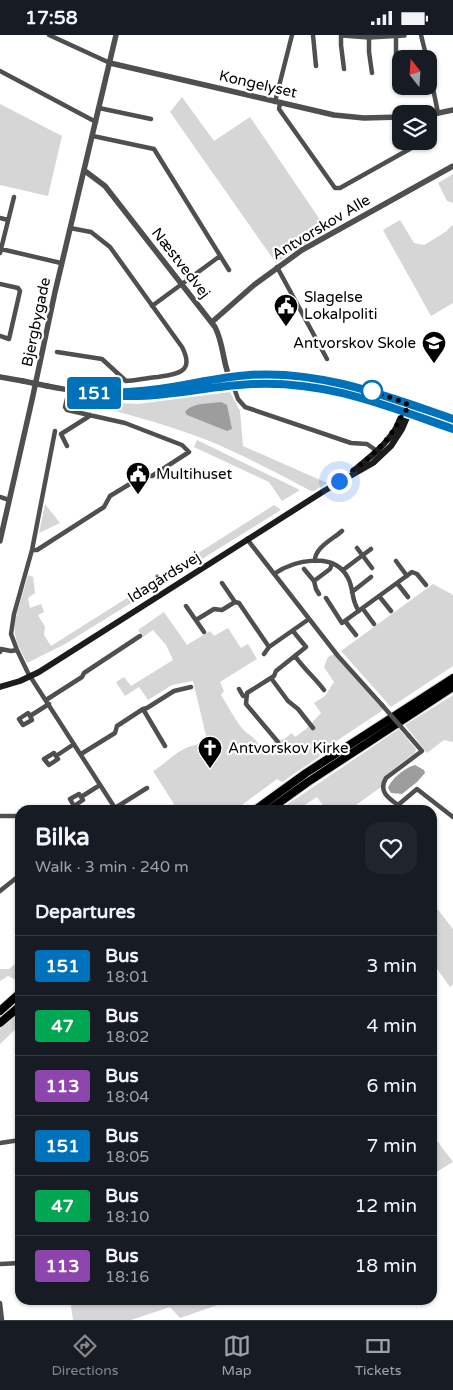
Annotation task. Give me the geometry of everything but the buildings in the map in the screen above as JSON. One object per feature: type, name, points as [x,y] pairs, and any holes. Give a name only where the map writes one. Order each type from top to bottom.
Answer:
[{"type":"highway","points":[[262,805],[306,773],[453,678]]},
{"type":"highway","points":[[276,805],[308,781],[453,687]]},
{"type":"highway","points":[[0,1011],[15,998]]},
{"type":"highway","points":[[0,1023],[15,1010]]},
{"type":"main road","points":[[406,403],[407,411]]},
{"type":"main road","points":[[407,411],[453,421]]},
{"type":"main road","points":[[407,411],[453,429]]},
{"type":"main road","name":"Idagårdsvej","points":[[339,481],[377,451],[391,435],[407,411]]},
{"type":"main road","name":"Idagårdsvej","points":[[0,687],[30,676],[382,455],[397,438],[407,411]]},
{"type":"street","points":[[49,35],[110,63]]},
{"type":"street","name":"Bjergbygade","points":[[0,541],[61,263],[85,171],[116,35]]},
{"type":"street","points":[[292,35],[278,102],[279,109],[333,187],[337,189],[408,150]]},
{"type":"street","points":[[312,35],[316,66]]},
{"type":"street","points":[[344,69],[341,45],[342,35],[369,37],[404,35]]},
{"type":"street","points":[[422,35],[425,50]]},
{"type":"street","points":[[396,36],[396,50]]},
{"type":"street","points":[[369,37],[372,73]]},
{"type":"street","name":"Kongelyset","points":[[110,63],[334,115],[364,118],[392,117]]},
{"type":"street","points":[[0,71],[96,122]]},
{"type":"street","points":[[434,95],[438,113],[453,110]]},
{"type":"street","points":[[100,108],[150,119]]},
{"type":"street","points":[[93,136],[154,149],[229,270]]},
{"type":"street","name":"Antvorskov Alle","points":[[212,322],[277,267],[327,236],[453,166]]},
{"type":"street","name":"Næstvedvej","points":[[85,171],[105,186],[212,322],[222,342],[228,377],[233,385]]},
{"type":"street","points":[[14,197],[0,251],[61,263]]},
{"type":"street","points":[[0,218],[8,220]]},
{"type":"street","points":[[57,351],[102,359],[126,381],[179,374],[186,365],[184,352],[108,245],[91,232],[70,228]]},
{"type":"street","points":[[152,306],[220,256]]},
{"type":"street","points":[[277,267],[327,359]]},
{"type":"street","points":[[0,284],[18,288],[20,291],[9,339],[0,336]]},
{"type":"street","points":[[94,393],[132,393],[228,377],[277,375],[310,377],[344,383],[406,403],[453,421]]},
{"type":"street","points":[[0,377],[112,396],[150,396],[233,385],[288,385],[335,390],[407,411]]},
{"type":"street","points":[[233,385],[238,399],[245,407],[351,443],[368,444],[377,451]]},
{"type":"street","points":[[32,550],[37,549],[104,507],[110,496],[143,476],[152,476],[189,452],[182,445],[125,423],[66,409],[69,390]]},
{"type":"street","points":[[67,446],[61,434],[90,415]]},
{"type":"street","points":[[55,431],[32,550],[11,629],[13,641],[30,676],[113,805]]},
{"type":"street","points":[[0,497],[9,500]]},
{"type":"street","points":[[315,561],[314,556],[317,551],[342,531]]},
{"type":"street","points":[[247,539],[338,655],[422,751],[386,778],[383,783],[384,793],[398,805],[417,789],[453,817]]},
{"type":"street","points":[[357,548],[372,567]]},
{"type":"street","points":[[343,570],[371,549]]},
{"type":"street","points":[[274,575],[289,566],[315,561],[332,564],[343,570],[348,577],[356,607],[374,624]]},
{"type":"street","points":[[396,561],[407,576]]},
{"type":"street","points":[[314,581],[330,569],[332,564]]},
{"type":"street","points":[[304,569],[314,581],[316,589],[320,594]]},
{"type":"street","points":[[326,597],[342,623],[412,572],[415,572],[426,585]]},
{"type":"street","points":[[352,592],[371,577]]},
{"type":"street","points":[[222,583],[234,602],[239,603],[269,647]]},
{"type":"street","points":[[397,583],[408,597]]},
{"type":"street","points":[[379,596],[392,611]]},
{"type":"street","points":[[196,620],[214,609],[222,610],[234,602]]},
{"type":"street","points":[[186,606],[204,632]]},
{"type":"street","points":[[264,655],[269,647],[309,619]]},
{"type":"street","points":[[345,621],[356,635]]},
{"type":"street","points":[[278,742],[246,704],[247,693],[271,678],[276,671],[306,647],[294,631]]},
{"type":"street","points":[[30,716],[82,677],[84,673],[140,636]]},
{"type":"street","points":[[0,652],[1,649],[17,650]]},
{"type":"street","points":[[295,656],[324,691]]},
{"type":"street","points":[[271,678],[312,728]]},
{"type":"street","points":[[81,754],[115,733],[117,726],[143,709],[148,708],[174,691],[192,687]]},
{"type":"street","points":[[239,689],[247,697]]},
{"type":"street","points":[[143,709],[165,746]]},
{"type":"street","points":[[56,756],[74,744]]},
{"type":"street","points":[[81,797],[100,785]]},
{"type":"street","points":[[120,805],[146,788]]},
{"type":"street","points":[[0,816],[15,816]]},
{"type":"street","points":[[0,891],[15,879]]},
{"type":"street","points":[[0,1143],[15,1140]]},
{"type":"street","points":[[0,1264],[15,1263]]},
{"type":"street","points":[[0,1303],[2,1320]]},
{"type":"shaded area","points":[[182,97],[214,141],[250,117],[327,230],[276,263],[170,112]]},
{"type":"shaded area","points":[[0,104],[62,136],[48,196],[0,185]]},
{"type":"shaded area","points":[[453,174],[453,203],[447,201],[438,183]]},
{"type":"shaded area","points":[[400,220],[414,243],[424,245],[447,231],[453,225],[453,303],[431,316],[383,230]]},
{"type":"shaded area","points":[[230,392],[240,411],[243,446],[327,483],[311,491],[207,440],[138,417],[96,406],[97,402],[138,404]]},
{"type":"shaded area","points":[[221,402],[227,405],[232,429],[227,431],[187,415],[185,412],[197,405]]},
{"type":"shaded area","points":[[197,440],[300,490],[282,501],[269,482],[194,447]]},
{"type":"shaded area","points":[[45,504],[60,523],[39,533]]},
{"type":"shaded area","points":[[274,505],[281,510],[65,644],[27,663],[17,641],[15,627],[17,612],[28,575],[33,577],[35,593],[28,598],[30,608],[41,604],[44,612],[38,615],[45,627],[44,635],[51,646]]},
{"type":"shaded area","points":[[433,584],[453,595],[453,666],[391,707],[341,651]]},
{"type":"shaded area","points":[[164,612],[187,645],[210,631],[214,636],[228,628],[241,648],[248,644],[257,659],[220,682],[224,691],[221,695],[240,725],[261,747],[284,739],[292,733],[295,737],[306,729],[321,713],[314,703],[325,696],[334,682],[324,667],[328,657],[334,654],[383,710],[323,750],[319,757],[282,782],[277,779],[242,805],[172,805],[174,804],[153,771],[180,751],[207,740],[193,681],[172,685],[148,700],[139,687],[125,696],[116,682],[124,677],[131,686],[173,660],[166,645],[153,630],[143,637],[138,630]]},
{"type":"shaded area","points":[[453,695],[453,742],[444,740],[427,753],[405,725]]},
{"type":"shaded area","points":[[399,729],[416,749],[415,753],[389,773],[382,782],[381,787],[356,805],[323,805],[317,797],[305,805],[286,805]]},
{"type":"shaded area","points":[[415,765],[424,770],[425,773],[402,794],[391,793],[388,788],[395,777]]},
{"type":"shaded area","points":[[437,908],[453,929],[453,985],[450,987],[437,969]]},
{"type":"shaded area","points":[[15,964],[15,980],[8,976],[0,981],[0,969],[9,969]]},
{"type":"shaded area","points":[[15,1017],[15,1030],[0,1044],[0,1029]]},
{"type":"shaded area","points":[[437,1141],[453,1162],[437,1172]]},
{"type":"shaded area","points":[[71,1305],[218,1305],[180,1318],[170,1307],[131,1320],[73,1320]]},
{"type":"bus line","name":"151","points":[[453,419],[369,390],[310,377],[250,375],[132,393],[94,393],[132,397],[238,385],[307,386],[335,390],[362,397],[453,429]]},
{"type":"place","name":"Slagelse Lokalpoliti","points":[[286,327]]},
{"type":"place","name":"Antvorskov Skole","points":[[434,364]]},
{"type":"place","name":"Multihuset","points":[[138,495]]},
{"type":"place","name":"Antvorskov Kirke","points":[[210,769]]},
{"type":"route","points":[[339,481],[384,444],[398,424],[404,411],[409,409],[406,403],[369,390],[372,391]]}]
